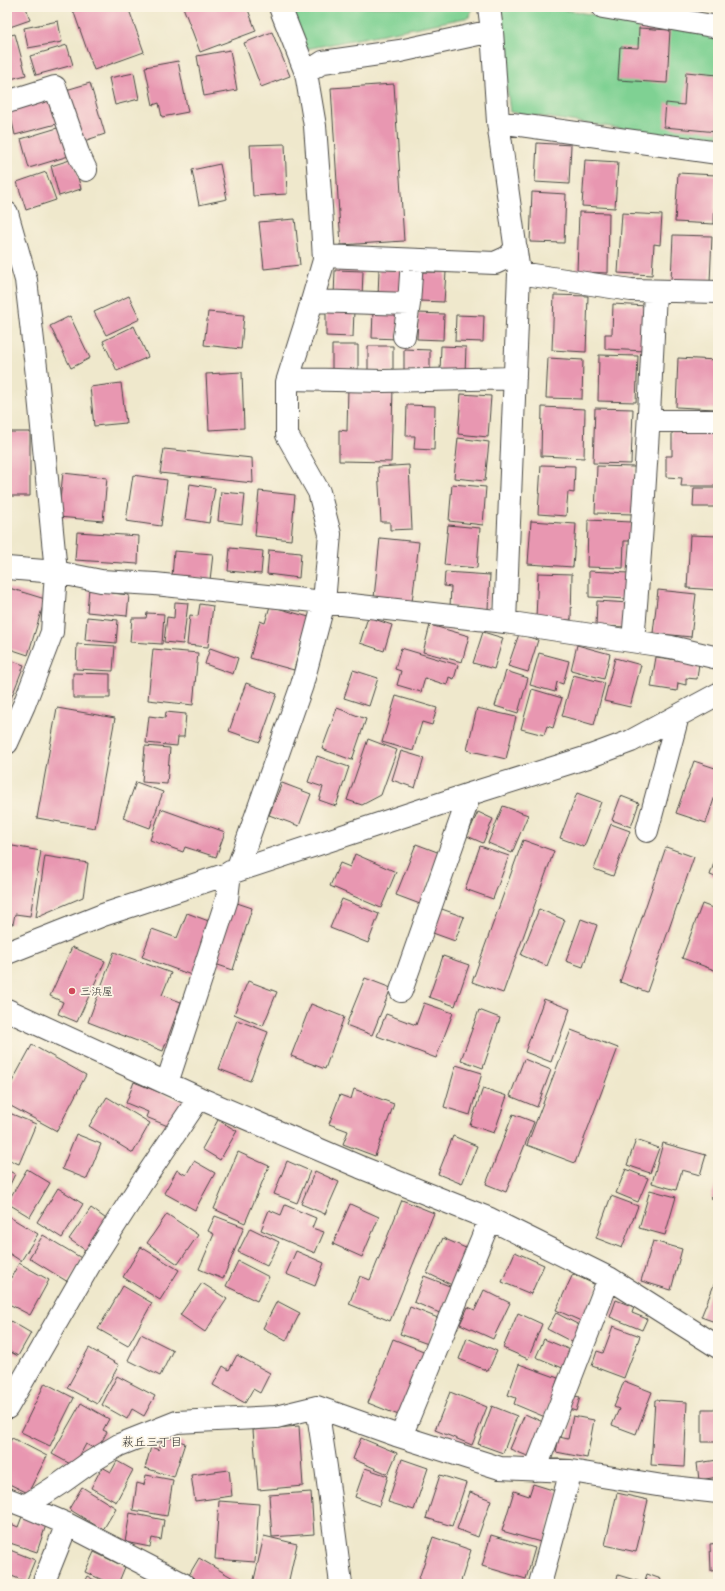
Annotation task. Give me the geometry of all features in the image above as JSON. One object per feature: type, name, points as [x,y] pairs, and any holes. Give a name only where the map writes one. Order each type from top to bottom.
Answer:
[{"type":"street","points":[[167,1083],[227,899],[233,871],[302,684],[324,602],[330,534],[320,492],[287,435],[288,379],[324,256],[314,126],[306,74],[280,7]]},
{"type":"street","points":[[489,7],[498,122],[519,273],[505,622]]},
{"type":"street","points":[[603,7],[718,27]]},
{"type":"street","points":[[306,74],[323,62],[400,51],[492,31]]},
{"type":"street","points":[[7,102],[55,87],[78,153],[86,170]]},
{"type":"street","points":[[498,122],[718,153]]},
{"type":"street","points":[[7,213],[26,280],[56,572],[52,632],[24,706],[7,743]]},
{"type":"street","points":[[324,256],[495,263],[508,258],[516,248]]},
{"type":"street","points":[[404,336],[409,304],[412,260]]},
{"type":"street","points":[[519,273],[631,290],[718,292]]},
{"type":"street","points":[[633,642],[649,421],[655,291]]},
{"type":"street","points":[[312,301],[409,304]]},
{"type":"street","points":[[288,379],[384,381],[514,378]]},
{"type":"street","points":[[649,421],[718,421]]},
{"type":"street","points":[[7,568],[56,572],[101,581],[156,584],[505,622],[671,647],[718,658]]},
{"type":"street","points":[[7,953],[82,923],[233,871],[588,757],[631,741],[718,694]]},
{"type":"street","points":[[647,831],[678,716]]},
{"type":"street","points":[[402,991],[470,794]]},
{"type":"street","points":[[7,1010],[199,1098],[360,1168],[490,1220],[609,1278],[718,1347]]},
{"type":"street","points":[[7,1408],[94,1258],[141,1184],[199,1098]]},
{"type":"street","points":[[401,1436],[490,1220]]},
{"type":"street","points":[[535,1470],[609,1278]]},
{"type":"street","points":[[317,1407],[341,1584]]},
{"type":"street","points":[[16,1502],[60,1484],[89,1463],[119,1445],[177,1422],[276,1417],[317,1407],[500,1468],[571,1471],[663,1486],[718,1492]]},
{"type":"street","points":[[540,1584],[571,1471]]},
{"type":"street","points":[[16,1502],[67,1524],[183,1584]]},
{"type":"street","points":[[43,1584],[67,1524]]},
{"type":"green space","points":[[285,7],[472,7],[470,17],[301,50]]},
{"type":"green space","points":[[501,7],[548,7],[718,36],[718,143],[510,112],[497,10]]},
{"type":"building","points":[[7,7],[26,7],[30,20],[7,28]]},
{"type":"building","points":[[72,7],[128,7],[144,52],[94,70]]},
{"type":"building","points":[[183,7],[247,7],[256,31],[200,52]]},
{"type":"building","points":[[58,21],[62,42],[28,48],[24,28]]},
{"type":"building","points":[[639,28],[670,30],[667,83],[618,80],[620,47],[638,48]]},
{"type":"building","points":[[272,32],[290,76],[261,87],[244,43]]},
{"type":"building","points":[[15,34],[26,75],[7,80],[7,36]]},
{"type":"building","points":[[67,45],[73,65],[36,75],[30,56]]},
{"type":"building","points":[[230,50],[237,90],[204,96],[197,56]]},
{"type":"building","points":[[178,61],[188,112],[162,117],[159,103],[153,105],[145,67]]},
{"type":"building","points":[[686,72],[718,75],[717,132],[664,127],[666,103],[684,105]]},
{"type":"building","points":[[134,73],[139,99],[115,105],[109,78]]},
{"type":"building","points":[[90,83],[105,134],[81,142],[66,90]]},
{"type":"building","points":[[394,84],[404,241],[341,245],[331,88]]},
{"type":"building","points":[[52,93],[60,123],[15,135],[8,104]]},
{"type":"building","points":[[64,126],[72,155],[29,168],[21,139]]},
{"type":"building","points":[[537,143],[571,145],[569,184],[535,182]]},
{"type":"building","points":[[285,144],[287,194],[253,196],[250,145]]},
{"type":"building","points":[[73,159],[81,189],[59,196],[51,166]]},
{"type":"building","points":[[585,160],[618,162],[615,208],[582,206]]},
{"type":"building","points":[[220,164],[227,199],[199,205],[192,170]]},
{"type":"building","points":[[46,172],[56,200],[26,210],[17,182]]},
{"type":"building","points":[[678,173],[716,175],[714,224],[675,222]]},
{"type":"building","points":[[532,192],[566,194],[564,243],[530,242]]},
{"type":"building","points":[[579,212],[609,213],[608,273],[577,272]]},
{"type":"building","points":[[622,213],[662,215],[660,245],[654,244],[652,275],[618,273]]},
{"type":"building","points":[[295,219],[300,265],[264,269],[259,222]]},
{"type":"building","points":[[673,235],[712,236],[710,283],[671,281]]},
{"type":"building","points":[[379,269],[405,271],[404,299],[378,298]]},
{"type":"building","points":[[335,270],[363,271],[362,297],[334,296]]},
{"type":"building","points":[[421,272],[446,272],[444,302],[420,301]]},
{"type":"building","points":[[554,295],[588,296],[586,352],[552,350]]},
{"type":"building","points":[[129,296],[140,319],[106,335],[94,312]]},
{"type":"building","points":[[613,304],[647,306],[645,351],[605,349],[605,334],[612,334]]},
{"type":"building","points":[[326,309],[354,310],[353,337],[326,336]]},
{"type":"building","points":[[373,311],[399,311],[398,339],[372,338]]},
{"type":"building","points":[[208,312],[244,315],[241,349],[204,345]]},
{"type":"building","points":[[418,313],[444,314],[443,340],[417,339]]},
{"type":"building","points":[[456,315],[484,316],[483,342],[455,341]]},
{"type":"building","points":[[70,316],[90,358],[71,368],[50,326]]},
{"type":"building","points":[[134,326],[148,357],[117,371],[103,341]]},
{"type":"building","points":[[332,345],[358,345],[358,372],[332,372]]},
{"type":"building","points":[[368,346],[393,346],[393,372],[368,371]]},
{"type":"building","points":[[441,346],[466,347],[465,373],[440,372]]},
{"type":"building","points":[[404,349],[430,350],[430,373],[404,373]]},
{"type":"building","points":[[599,355],[638,356],[636,402],[598,401]]},
{"type":"building","points":[[548,358],[583,360],[582,399],[546,398]]},
{"type":"building","points":[[678,358],[717,360],[715,409],[676,407]]},
{"type":"building","points":[[242,372],[244,428],[209,430],[206,374]]},
{"type":"building","points":[[121,383],[126,423],[94,426],[90,387]]},
{"type":"building","points":[[348,387],[393,388],[391,462],[339,461],[339,430],[347,431]]},
{"type":"building","points":[[461,394],[491,396],[488,437],[458,434]]},
{"type":"building","points":[[407,405],[435,406],[434,450],[414,449],[415,436],[406,436]]},
{"type":"building","points":[[542,407],[585,409],[584,458],[541,456]]},
{"type":"building","points":[[595,408],[633,409],[631,464],[593,463]]},
{"type":"building","points":[[672,426],[718,426],[718,486],[681,486],[682,478],[666,477],[666,456],[672,456]]},
{"type":"building","points":[[7,432],[30,432],[30,496],[7,496]]},
{"type":"building","points":[[458,438],[489,442],[485,481],[454,478]]},
{"type":"building","points":[[164,449],[252,458],[253,483],[160,473]]},
{"type":"building","points":[[409,465],[412,529],[390,530],[390,522],[381,522],[378,467]]},
{"type":"building","points":[[541,465],[575,466],[574,493],[568,492],[566,516],[538,514]]},
{"type":"building","points":[[597,466],[635,467],[633,514],[595,513]]},
{"type":"building","points":[[63,473],[107,478],[103,521],[58,517]]},
{"type":"building","points":[[133,475],[167,480],[161,526],[126,521]]},
{"type":"building","points":[[190,484],[215,488],[209,523],[185,519]]},
{"type":"building","points":[[452,484],[486,487],[483,525],[449,521]]},
{"type":"building","points":[[694,488],[718,488],[718,507],[693,507]]},
{"type":"building","points":[[259,491],[295,495],[291,540],[255,536]]},
{"type":"building","points":[[221,492],[245,494],[242,524],[218,521]]},
{"type":"building","points":[[588,520],[631,522],[631,541],[624,541],[623,568],[587,567]]},
{"type":"building","points":[[531,521],[576,524],[573,567],[528,564]]},
{"type":"building","points":[[448,525],[480,528],[477,568],[444,565]]},
{"type":"building","points":[[77,532],[139,536],[138,564],[75,560]]},
{"type":"building","points":[[690,535],[718,536],[718,590],[687,588]]},
{"type":"building","points":[[380,538],[419,542],[412,602],[374,598]]},
{"type":"building","points":[[230,548],[263,551],[261,574],[228,571]]},
{"type":"building","points":[[269,550],[301,553],[299,578],[267,574]]},
{"type":"building","points":[[174,551],[213,554],[210,580],[172,577]]},
{"type":"building","points":[[589,571],[628,573],[627,599],[589,597]]},
{"type":"building","points":[[445,572],[490,575],[488,609],[450,607],[451,587],[444,586]]},
{"type":"building","points":[[538,573],[572,574],[571,620],[536,618]]},
{"type":"building","points":[[9,588],[45,599],[28,655],[7,648],[7,595]]},
{"type":"building","points":[[89,588],[112,590],[112,593],[129,595],[127,616],[87,612]]},
{"type":"building","points":[[658,590],[696,594],[691,637],[653,633]]},
{"type":"building","points":[[597,601],[629,603],[628,627],[596,626]]},
{"type":"building","points":[[175,602],[188,603],[183,644],[164,642],[167,617],[174,618]]},
{"type":"building","points":[[200,604],[213,606],[208,647],[187,645],[190,615],[198,616]]},
{"type":"building","points":[[270,606],[309,617],[294,670],[250,658],[260,621],[265,623]]},
{"type":"building","points":[[147,613],[164,614],[162,644],[130,642],[132,618],[146,618]]},
{"type":"building","points":[[87,617],[118,620],[116,643],[85,640]]},
{"type":"building","points":[[368,617],[392,625],[384,651],[360,643]]},
{"type":"building","points":[[430,625],[469,636],[462,662],[423,652]]},
{"type":"building","points":[[483,632],[503,638],[494,669],[473,663]]},
{"type":"building","points":[[519,634],[538,640],[528,672],[508,666]]},
{"type":"building","points":[[77,644],[115,646],[113,671],[76,669]]},
{"type":"building","points":[[577,645],[610,654],[604,679],[571,670]]},
{"type":"building","points":[[210,648],[238,658],[233,674],[205,664]]},
{"type":"building","points":[[401,648],[458,665],[454,679],[449,677],[447,685],[425,678],[421,692],[397,685],[401,671],[395,669]]},
{"type":"building","points":[[153,649],[198,653],[193,705],[148,700]]},
{"type":"building","points":[[539,653],[569,661],[563,684],[557,682],[555,692],[530,685]]},
{"type":"building","points":[[656,657],[699,663],[697,679],[686,678],[686,685],[678,683],[677,691],[651,687]]},
{"type":"building","points":[[615,658],[641,665],[630,707],[604,701]]},
{"type":"building","points":[[7,659],[24,665],[7,709]]},
{"type":"building","points":[[353,670],[378,678],[369,706],[344,698]]},
{"type":"building","points":[[506,671],[528,678],[518,713],[495,706]]},
{"type":"building","points":[[73,673],[110,674],[110,698],[73,698]]},
{"type":"building","points":[[573,675],[605,683],[594,725],[562,716]]},
{"type":"building","points":[[246,683],[277,694],[260,742],[229,731]]},
{"type":"building","points":[[532,689],[562,698],[553,728],[547,726],[544,735],[521,729]]},
{"type":"building","points":[[396,696],[437,708],[432,725],[422,722],[413,751],[382,742]]},
{"type":"building","points":[[57,708],[115,718],[95,828],[37,818]]},
{"type":"building","points":[[337,708],[366,719],[352,760],[322,749]]},
{"type":"building","points":[[477,708],[516,717],[506,759],[467,750]]},
{"type":"building","points":[[166,712],[186,714],[184,737],[178,737],[177,746],[146,743],[149,716],[165,718]]},
{"type":"building","points":[[368,739],[397,750],[381,795],[362,805],[347,800]]},
{"type":"building","points":[[145,746],[170,748],[167,784],[142,782]]},
{"type":"building","points":[[401,751],[424,758],[415,788],[392,780]]},
{"type":"building","points":[[317,756],[349,767],[336,806],[319,800],[323,787],[308,782]]},
{"type":"building","points":[[694,761],[718,769],[718,787],[706,823],[676,813]]},
{"type":"building","points":[[136,782],[163,792],[150,828],[123,818]]},
{"type":"building","points":[[282,783],[311,794],[299,826],[269,815]]},
{"type":"building","points":[[577,793],[601,802],[584,847],[560,838]]},
{"type":"building","points":[[621,796],[639,803],[631,827],[612,820]]},
{"type":"building","points":[[503,806],[528,815],[512,853],[488,843]]},
{"type":"building","points":[[161,809],[225,832],[216,857],[185,847],[183,852],[150,840]]},
{"type":"building","points":[[478,812],[493,819],[483,843],[467,836]]},
{"type":"building","points":[[611,824],[630,831],[613,876],[594,869]]},
{"type":"building","points":[[523,840],[554,851],[503,993],[472,982]]},
{"type":"building","points":[[416,844],[440,853],[420,904],[396,895]]},
{"type":"building","points":[[7,845],[41,851],[30,916],[15,914],[13,924],[7,923]]},
{"type":"building","points":[[480,846],[509,856],[493,899],[465,889]]},
{"type":"building","points":[[666,847],[694,857],[647,992],[620,982]]},
{"type":"building","points":[[718,851],[718,878],[710,875]]},
{"type":"building","points":[[355,854],[396,872],[381,908],[330,886],[340,863],[350,867]]},
{"type":"building","points":[[45,856],[88,863],[83,897],[36,917]]},
{"type":"building","points":[[342,899],[379,914],[368,943],[330,928]]},
{"type":"building","points":[[234,902],[252,908],[233,970],[215,964]]},
{"type":"building","points":[[702,904],[718,910],[717,971],[682,958]]},
{"type":"building","points":[[439,908],[464,917],[455,941],[430,932]]},
{"type":"building","points":[[539,909],[565,920],[547,966],[521,955]]},
{"type":"building","points":[[187,913],[214,923],[194,976],[142,957],[152,929],[177,938]]},
{"type":"building","points":[[581,919],[597,925],[583,967],[566,961]]},
{"type":"building","points":[[72,947],[105,961],[77,1022],[58,1014],[63,1002],[50,996]]},
{"type":"building","points":[[114,952],[171,973],[162,995],[181,1002],[163,1051],[88,1022]]},
{"type":"building","points":[[443,956],[469,965],[455,1006],[429,997]]},
{"type":"building","points":[[365,978],[391,988],[372,1035],[346,1025]]},
{"type":"building","points":[[248,981],[277,992],[263,1026],[234,1014]]},
{"type":"building","points":[[544,999],[570,1009],[551,1062],[525,1052]]},
{"type":"building","points":[[424,1003],[453,1013],[436,1058],[377,1036],[386,1014],[416,1025]]},
{"type":"building","points":[[311,1004],[344,1017],[325,1069],[291,1056]]},
{"type":"building","points":[[479,1010],[500,1018],[483,1068],[461,1060]]},
{"type":"building","points":[[237,1020],[268,1032],[250,1081],[219,1069]]},
{"type":"building","points":[[571,1030],[618,1048],[575,1163],[527,1145]]},
{"type":"building","points":[[32,1045],[86,1075],[57,1131],[7,1104],[7,1091]]},
{"type":"building","points":[[524,1059],[551,1070],[537,1107],[510,1096]]},
{"type":"building","points":[[456,1065],[482,1073],[470,1115],[444,1107]]},
{"type":"building","points":[[134,1082],[186,1103],[175,1129],[146,1117],[148,1112],[126,1103]]},
{"type":"building","points":[[483,1088],[507,1096],[494,1133],[470,1125]]},
{"type":"building","points":[[354,1089],[394,1104],[375,1156],[343,1144],[348,1131],[329,1124],[340,1095],[351,1099]]},
{"type":"building","points":[[107,1097],[150,1123],[133,1153],[89,1126]]},
{"type":"building","points":[[7,1112],[36,1124],[19,1164],[7,1159]]},
{"type":"building","points":[[513,1114],[534,1122],[506,1192],[486,1184]]},
{"type":"building","points":[[218,1120],[237,1131],[220,1160],[202,1149]]},
{"type":"building","points":[[76,1134],[101,1144],[87,1179],[62,1169]]},
{"type":"building","points":[[453,1136],[477,1146],[462,1184],[438,1174]]},
{"type":"building","points":[[636,1140],[659,1148],[650,1173],[627,1165]]},
{"type":"building","points":[[663,1143],[706,1155],[700,1175],[682,1170],[676,1190],[652,1183]]},
{"type":"building","points":[[238,1152],[269,1166],[245,1223],[214,1209]]},
{"type":"building","points":[[194,1161],[215,1173],[195,1210],[164,1193],[177,1170],[186,1175]]},
{"type":"building","points":[[287,1161],[310,1171],[297,1203],[274,1194]]},
{"type":"building","points":[[27,1169],[50,1183],[30,1217],[7,1203]]},
{"type":"building","points":[[626,1169],[648,1178],[638,1202],[616,1193]]},
{"type":"building","points":[[7,1170],[15,1174],[7,1191]]},
{"type":"building","points":[[315,1171],[339,1182],[325,1214],[301,1204]]},
{"type":"building","points":[[718,1177],[718,1200],[711,1198]]},
{"type":"building","points":[[58,1188],[83,1204],[62,1238],[37,1222]]},
{"type":"building","points":[[650,1190],[676,1197],[665,1235],[639,1228]]},
{"type":"building","points":[[611,1196],[638,1206],[622,1248],[596,1238]]},
{"type":"building","points":[[402,1200],[434,1213],[390,1321],[349,1304],[360,1276],[370,1280]]},
{"type":"building","points":[[350,1204],[379,1217],[362,1257],[333,1244]]},
{"type":"building","points":[[285,1205],[316,1218],[312,1228],[324,1232],[315,1253],[261,1230],[269,1210],[281,1215]]},
{"type":"building","points":[[91,1208],[109,1221],[88,1252],[69,1239]]},
{"type":"building","points":[[167,1214],[198,1235],[178,1264],[147,1243]]},
{"type":"building","points":[[8,1216],[38,1234],[21,1261],[7,1252]]},
{"type":"building","points":[[215,1216],[244,1227],[223,1279],[199,1269],[214,1234],[208,1231]]},
{"type":"building","points":[[250,1228],[279,1242],[267,1266],[238,1252]]},
{"type":"building","points":[[43,1235],[83,1259],[68,1282],[29,1258]]},
{"type":"building","points":[[443,1238],[468,1249],[452,1285],[427,1273]]},
{"type":"building","points":[[653,1241],[682,1249],[671,1290],[641,1281]]},
{"type":"building","points":[[141,1247],[179,1270],[160,1300],[123,1277]]},
{"type":"building","points":[[296,1251],[324,1263],[315,1286],[286,1274]]},
{"type":"building","points":[[515,1252],[544,1265],[531,1294],[502,1282]]},
{"type":"building","points":[[238,1261],[269,1277],[257,1301],[226,1286]]},
{"type":"building","points":[[19,1263],[49,1280],[30,1315],[7,1303],[7,1285]]},
{"type":"building","points":[[573,1274],[598,1286],[581,1321],[556,1310]]},
{"type":"building","points":[[718,1275],[718,1323],[701,1317]]},
{"type":"building","points":[[424,1276],[452,1287],[442,1314],[414,1302]]},
{"type":"building","points":[[202,1283],[227,1299],[205,1332],[180,1315]]},
{"type":"building","points":[[123,1286],[152,1303],[128,1346],[98,1329]]},
{"type":"building","points":[[484,1290],[510,1303],[493,1339],[460,1324],[468,1307],[475,1310]]},
{"type":"building","points":[[616,1300],[634,1307],[632,1313],[647,1319],[642,1330],[610,1317]]},
{"type":"building","points":[[277,1301],[300,1313],[286,1341],[263,1328]]},
{"type":"building","points":[[410,1307],[438,1318],[428,1344],[400,1334]]},
{"type":"building","points":[[518,1313],[542,1324],[528,1359],[503,1348]]},
{"type":"building","points":[[556,1313],[583,1327],[574,1343],[547,1329]]},
{"type":"building","points":[[7,1319],[31,1333],[18,1356],[7,1350]]},
{"type":"building","points":[[613,1326],[640,1336],[624,1378],[592,1366],[597,1351],[603,1353]]},
{"type":"building","points":[[141,1334],[173,1350],[160,1376],[128,1360]]},
{"type":"building","points":[[467,1338],[497,1351],[488,1371],[459,1359]]},
{"type":"building","points":[[393,1339],[426,1352],[401,1416],[368,1403]]},
{"type":"building","points":[[544,1339],[573,1351],[565,1369],[536,1357]]},
{"type":"building","points":[[89,1348],[119,1365],[97,1404],[67,1388]]},
{"type":"building","points":[[237,1355],[270,1373],[260,1393],[253,1389],[245,1403],[213,1385],[223,1366],[229,1370]]},
{"type":"building","points":[[519,1364],[558,1378],[545,1417],[514,1404],[516,1398],[508,1395]]},
{"type":"building","points":[[117,1376],[155,1396],[144,1416],[132,1409],[127,1419],[102,1405]]},
{"type":"building","points":[[624,1381],[652,1392],[636,1434],[612,1425],[619,1409],[614,1407]]},
{"type":"building","points":[[45,1383],[74,1398],[50,1446],[21,1432]]},
{"type":"building","points":[[450,1392],[487,1407],[472,1445],[435,1430]]},
{"type":"building","points":[[569,1395],[580,1397],[576,1411],[565,1408]]},
{"type":"building","points":[[655,1400],[687,1402],[684,1467],[651,1465]]},
{"type":"building","points":[[81,1403],[109,1419],[103,1430],[107,1432],[97,1450],[86,1444],[74,1466],[52,1454]]},
{"type":"building","points":[[492,1406],[517,1416],[503,1453],[478,1444]]},
{"type":"building","points":[[702,1409],[718,1409],[718,1442],[702,1442]]},
{"type":"building","points":[[525,1414],[545,1423],[530,1457],[510,1449]]},
{"type":"building","points":[[573,1416],[594,1420],[587,1458],[556,1452],[559,1437],[568,1439]]},
{"type":"building","points":[[299,1426],[303,1486],[258,1490],[253,1430]]},
{"type":"building","points":[[164,1436],[185,1443],[174,1477],[145,1468],[151,1447],[159,1450]]},
{"type":"building","points":[[12,1438],[47,1456],[28,1493],[7,1483],[7,1447]]},
{"type":"building","points":[[361,1438],[397,1453],[388,1474],[353,1459]]},
{"type":"building","points":[[402,1459],[428,1468],[414,1510],[388,1502]]},
{"type":"building","points":[[718,1460],[718,1477],[699,1480],[697,1463]]},
{"type":"building","points":[[117,1461],[133,1470],[116,1502],[91,1488],[102,1467],[111,1472]]},
{"type":"building","points":[[365,1468],[388,1476],[379,1506],[355,1497]]},
{"type":"building","points":[[229,1470],[232,1496],[195,1501],[191,1475]]},
{"type":"building","points":[[146,1475],[173,1480],[167,1516],[133,1510],[137,1483],[144,1485]]},
{"type":"building","points":[[440,1475],[466,1483],[452,1526],[426,1518]]},
{"type":"building","points":[[533,1484],[559,1492],[544,1543],[502,1531],[514,1491],[529,1496]]},
{"type":"building","points":[[82,1487],[116,1508],[103,1530],[69,1509]]},
{"type":"building","points":[[311,1492],[314,1534],[272,1537],[269,1495]]},
{"type":"building","points":[[470,1492],[491,1500],[478,1537],[457,1529]]},
{"type":"building","points":[[617,1493],[648,1500],[636,1552],[605,1545]]},
{"type":"building","points":[[219,1501],[259,1504],[255,1562],[215,1559]]},
{"type":"building","points":[[130,1513],[164,1520],[161,1540],[152,1538],[150,1547],[125,1542]]},
{"type":"building","points":[[23,1514],[47,1522],[37,1552],[7,1542],[7,1536],[11,1524],[18,1527]]},
{"type":"building","points":[[491,1535],[535,1548],[526,1579],[482,1566]]},
{"type":"building","points":[[264,1536],[297,1544],[288,1584],[253,1584]]},
{"type":"building","points":[[433,1537],[471,1550],[460,1584],[417,1584]]},
{"type":"building","points":[[718,1543],[718,1570],[711,1571],[710,1544]]},
{"type":"building","points":[[10,1550],[35,1560],[26,1582],[7,1574],[7,1558]]},
{"type":"building","points":[[94,1552],[125,1567],[118,1584],[111,1584],[85,1572]]},
{"type":"building","points":[[199,1558],[238,1581],[236,1584],[203,1584],[189,1575]]},
{"type":"building","points":[[647,1574],[661,1579],[659,1584],[616,1584],[618,1575],[644,1583]]},
{"type":"building","points":[[87,1576],[102,1584],[83,1584]]},
{"type":"place","name":"三浜屋","points":[[72,991]]},
{"type":"district","name":"萩丘三丁目","points":[[152,1442]]}]
